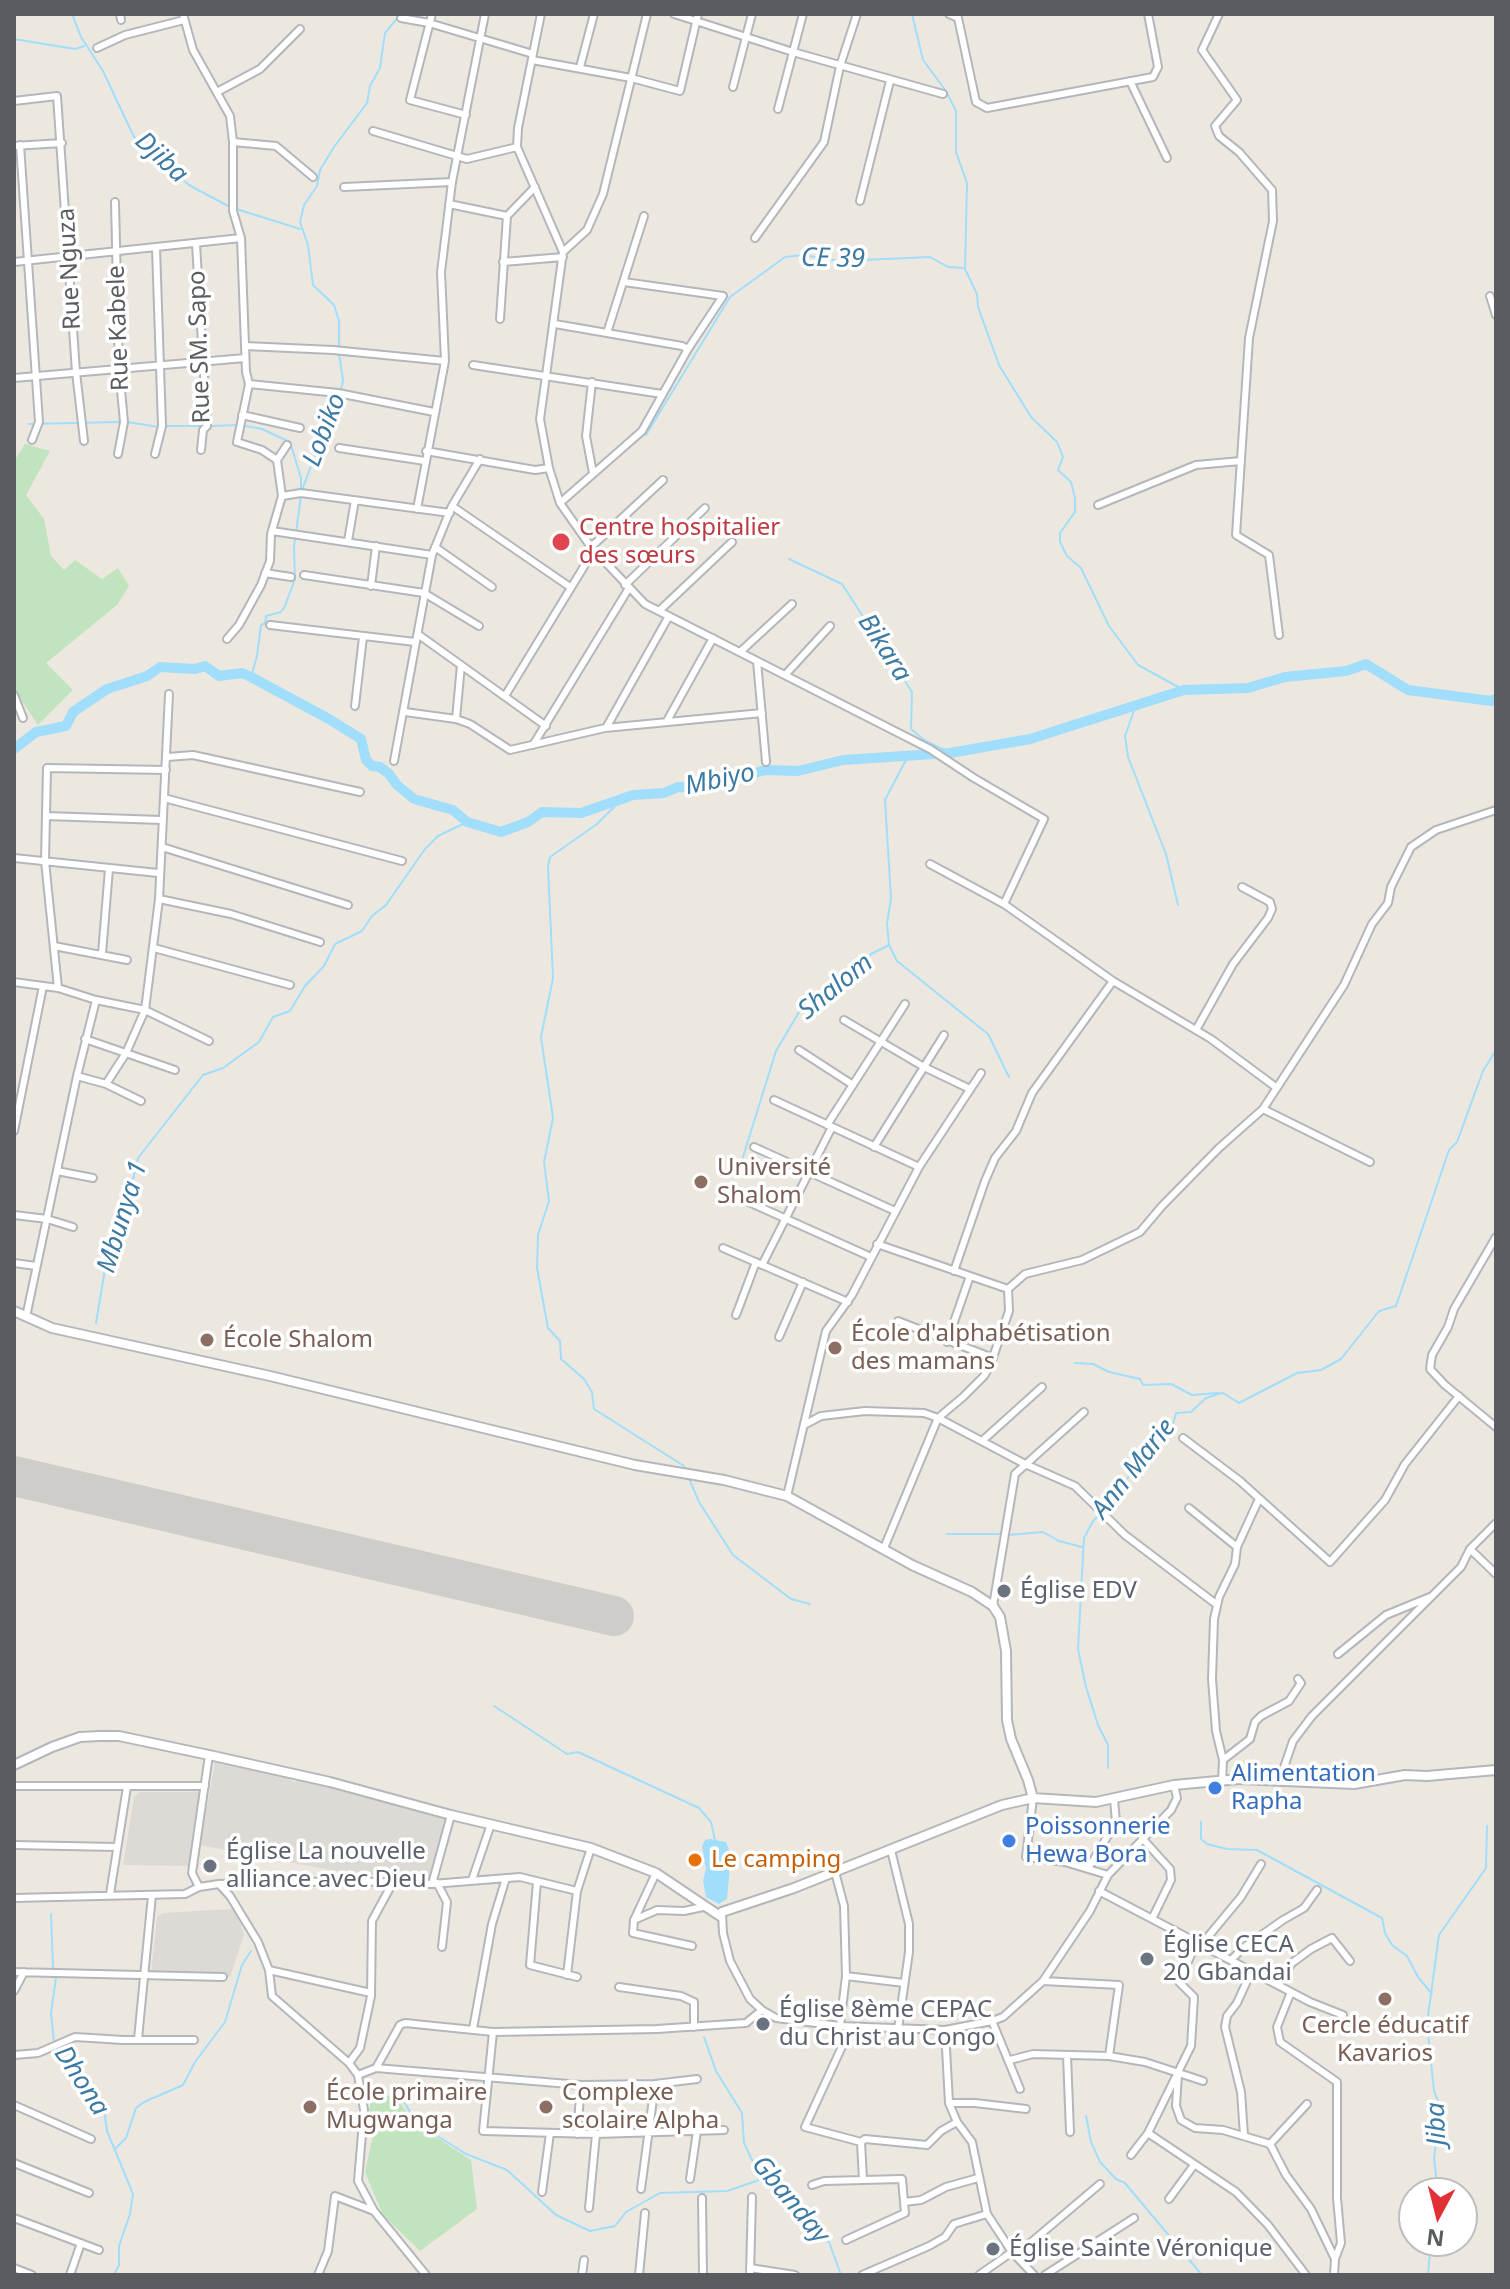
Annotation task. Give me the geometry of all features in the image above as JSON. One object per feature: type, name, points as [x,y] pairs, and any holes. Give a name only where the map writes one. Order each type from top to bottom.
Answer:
[{"type":"street","points":[[432,14],[410,100],[466,115]]},
{"type":"street","points":[[417,509],[445,361],[441,272],[452,182],[485,14]]},
{"type":"street","points":[[541,14],[517,147],[563,254],[540,419],[549,468],[560,503],[592,548],[645,604],[930,749],[1044,819],[1004,904]]},
{"type":"street","points":[[580,67],[594,14]]},
{"type":"street","points":[[503,262],[563,254],[587,230],[603,194],[647,14]]},
{"type":"street","points":[[674,14],[697,17],[793,52],[943,94]]},
{"type":"street","points":[[733,87],[752,14]]},
{"type":"street","points":[[778,109],[803,14]]},
{"type":"street","points":[[755,238],[824,142],[840,66],[857,14]]},
{"type":"street","points":[[949,14],[958,18],[976,102],[987,108],[1153,77],[1158,71],[1148,14]]},
{"type":"street","points":[[1219,14],[1202,50],[1237,100],[1215,126],[1219,136],[1239,152],[1272,190],[1273,221],[1249,338],[1236,535],[1269,555],[1279,635]]},
{"type":"street","points":[[97,48],[125,35],[183,17],[193,50],[230,116],[233,208],[241,238],[245,358],[249,384],[238,444],[262,450],[277,460]]},
{"type":"street","points":[[401,18],[429,23],[532,57],[680,91],[697,17]]},
{"type":"street","points":[[217,92],[260,69],[300,29]]},
{"type":"street","points":[[860,201],[890,81]]},
{"type":"street","points":[[1130,81],[1167,158]]},
{"type":"street","name":"Rue Nguza","points":[[14,101],[57,96],[76,372],[84,441]]},
{"type":"street","points":[[373,131],[467,159],[517,147]]},
{"type":"street","points":[[233,142],[276,146],[313,177]]},
{"type":"street","points":[[32,440],[38,425],[29,260],[17,146],[62,143]]},
{"type":"street","points":[[344,187],[452,182]]},
{"type":"street","points":[[500,319],[507,216],[535,187]]},
{"type":"street","name":"Rue Kabele","points":[[115,202],[119,369],[124,422],[118,454]]},
{"type":"street","points":[[449,204],[507,216]]},
{"type":"street","points":[[607,333],[644,216]]},
{"type":"street","points":[[14,262],[241,238]]},
{"type":"street","name":"Rue SM. Sapo","points":[[196,244],[207,426],[203,430],[201,450]]},
{"type":"street","points":[[155,454],[162,426],[156,248]]},
{"type":"street","points":[[560,503],[642,431],[723,296],[624,282]]},
{"type":"street","points":[[1490,296],[1496,315]]},
{"type":"street","points":[[555,324],[689,349]]},
{"type":"street","points":[[245,346],[333,350],[445,361]]},
{"type":"street","points":[[14,378],[245,358]]},
{"type":"street","points":[[473,365],[662,394]]},
{"type":"street","points":[[592,382],[586,436],[593,473]]},
{"type":"street","points":[[249,384],[341,394],[434,412]]},
{"type":"street","points":[[242,415],[300,428]]},
{"type":"street","points":[[227,639],[239,625],[270,561],[272,531],[282,496],[277,460],[287,445]]},
{"type":"street","points":[[339,448],[425,461]]},
{"type":"street","points":[[426,451],[535,470],[549,468]]},
{"type":"street","points":[[394,761],[433,551],[451,510],[480,459]]},
{"type":"street","points":[[1098,505],[1196,465],[1241,461]]},
{"type":"street","points":[[505,696],[592,548],[663,480]]},
{"type":"street","points":[[282,496],[301,493],[417,509],[451,510],[570,587]]},
{"type":"street","points":[[348,541],[355,500]]},
{"type":"street","points":[[533,745],[627,586],[705,508]]},
{"type":"street","points":[[272,531],[433,551],[492,587]]},
{"type":"street","points":[[659,611],[732,542]]},
{"type":"street","points":[[371,586],[376,546]]},
{"type":"street","points":[[265,573],[291,577]]},
{"type":"street","points":[[304,575],[424,593],[479,626]]},
{"type":"street","points":[[740,652],[792,604]]},
{"type":"street","points":[[605,728],[669,616]]},
{"type":"street","points":[[270,625],[363,637],[417,639],[461,665],[546,726]]},
{"type":"street","points":[[785,675],[830,626]]},
{"type":"street","points":[[355,706],[363,637]]},
{"type":"street","points":[[667,721],[713,638]]},
{"type":"street","points":[[757,661],[766,762]]},
{"type":"street","points":[[456,719],[461,665]]},
{"type":"street","points":[[106,1084],[126,1053],[145,1010],[159,899],[169,694]]},
{"type":"street","points":[[14,695],[23,718]]},
{"type":"street","points":[[405,712],[470,724],[510,750],[605,728],[762,713]]},
{"type":"street","points":[[168,757],[193,755],[360,792]]},
{"type":"street","points":[[58,988],[45,861],[47,768],[166,770]]},
{"type":"street","points":[[164,798],[402,861]]},
{"type":"street","points":[[1008,1289],[1025,1274],[1082,1260],[1140,1232],[1209,1158],[1263,1109],[1344,985],[1372,924],[1388,903],[1391,887],[1411,847],[1436,830],[1496,810]]},
{"type":"street","points":[[46,816],[161,820]]},
{"type":"street","points":[[162,847],[348,905]]},
{"type":"street","points":[[14,858],[158,873]]},
{"type":"street","points":[[930,864],[1004,904],[1113,981],[1196,1030],[1277,1088]]},
{"type":"street","points":[[102,954],[109,869]]},
{"type":"street","points":[[1196,1030],[1233,964],[1272,909],[1270,902],[1242,887]]},
{"type":"street","points":[[159,899],[231,914],[320,942]]},
{"type":"street","points":[[54,946],[127,960]]},
{"type":"street","points":[[154,948],[290,985]]},
{"type":"street","points":[[954,1271],[995,1158],[1016,1131],[1032,1093],[1113,981]]},
{"type":"street","points":[[14,982],[58,988],[145,1010],[209,1041]]},
{"type":"street","points":[[14,1131],[17,1099],[43,986]]},
{"type":"street","points":[[26,1317],[96,1000]]},
{"type":"street","points":[[736,1315],[759,1263],[830,1126],[905,1004]]},
{"type":"street","points":[[844,1020],[880,1043],[970,1089]]},
{"type":"street","points":[[874,1147],[944,1035]]},
{"type":"street","points":[[85,1039],[175,1070]]},
{"type":"street","points":[[799,1050],[853,1085]]},
{"type":"street","points":[[787,1496],[826,1331],[848,1302],[919,1167],[981,1073]]},
{"type":"street","points":[[77,1076],[106,1084],[141,1101]]},
{"type":"street","points":[[774,1100],[919,1167]]},
{"type":"street","points":[[1263,1109],[1370,1162]]},
{"type":"street","points":[[754,1147],[895,1211]]},
{"type":"street","points":[[57,1171],[93,1178]]},
{"type":"street","points":[[733,1195],[871,1257]]},
{"type":"street","points":[[14,1215],[47,1219],[73,1227]]},
{"type":"street","points":[[1496,1237],[1454,1309],[1432,1355],[1430,1369],[1496,1427]]},
{"type":"street","points":[[877,1244],[1008,1289]]},
{"type":"street","points":[[723,1248],[848,1302]]},
{"type":"street","points":[[1488,1250],[1496,1255]]},
{"type":"street","points":[[14,1263],[36,1266]]},
{"type":"street","points":[[947,1342],[970,1276]]},
{"type":"street","points":[[779,1337],[803,1282]]},
{"type":"street","points":[[884,1548],[938,1418],[984,1376],[993,1358],[1009,1311],[1008,1289]]},
{"type":"street","points":[[14,1311],[52,1328],[270,1376],[635,1465],[724,1480],[787,1496],[912,1565],[972,1592],[993,1606],[1000,1617],[1006,1651],[1007,1720],[1033,1798],[1026,1857],[1048,1859],[1108,1875]]},
{"type":"street","points":[[898,1321],[993,1358]]},
{"type":"street","points":[[982,1441],[1042,1387]]},
{"type":"street","points":[[1183,1438],[1240,1481],[1330,1562],[1385,1500],[1405,1464],[1459,1396]]},
{"type":"street","points":[[804,1425],[821,1416],[865,1411],[924,1413],[938,1418],[1025,1464],[1075,1486],[1125,1535],[1216,1604]]},
{"type":"street","points":[[993,1606],[1015,1474],[1084,1412]]},
{"type":"street","points":[[1222,1782],[1223,1760],[1216,1731],[1212,1679],[1216,1604],[1235,1564],[1237,1547],[1259,1499]]},
{"type":"street","points":[[1189,1508],[1237,1547]]},
{"type":"street","points":[[1280,1779],[1293,1741],[1312,1716],[1461,1567],[1470,1549],[1496,1523]]},
{"type":"street","points":[[1470,1549],[1496,1574]]},
{"type":"street","points":[[1338,1654],[1386,1615],[1433,1596]]},
{"type":"street","points":[[1223,1760],[1250,1739],[1255,1722],[1261,1716],[1289,1701],[1301,1683],[1298,1679]]},
{"type":"street","points":[[14,1765],[80,1737],[99,1736],[119,1736],[209,1755],[591,1848],[656,1873],[720,1916],[722,1912],[835,1872],[1002,1805],[1033,1798],[1096,1802],[1174,1785],[1239,1779],[1354,1784],[1405,1775],[1492,1770],[1491,1764],[1496,1763]]},
{"type":"street","points":[[199,1887],[192,1873],[209,1755]]},
{"type":"street","points":[[722,1912],[730,1961],[750,1999],[776,2018],[851,2027],[945,2030],[992,2021],[1003,2017],[1043,1981],[1072,1941],[1108,1875],[1171,1810],[1177,1798],[1174,1785]]},
{"type":"street","points":[[14,1786],[205,1786]]},
{"type":"street","points":[[110,1894],[127,1787]]},
{"type":"street","points":[[1088,1869],[1116,1822],[1114,1799]]},
{"type":"street","points":[[442,1947],[447,1902],[434,1884],[451,1815]]},
{"type":"street","points":[[472,1880],[491,1824]]},
{"type":"street","points":[[1142,1838],[1170,1869],[1171,1880],[1152,1919]]},
{"type":"street","points":[[14,1845],[117,1847]]},
{"type":"street","points":[[567,1975],[577,1891],[591,1848]]},
{"type":"street","points":[[891,1850],[909,1924],[909,1952],[898,2029]]},
{"type":"street","points":[[1131,2155],[1148,2133],[1191,2046],[1194,1997],[1179,1982],[1200,1942],[1241,1897],[1261,1864]]},
{"type":"street","points":[[835,1872],[844,1906],[846,1976],[840,2026]]},
{"type":"street","points":[[656,1873],[634,1920],[633,1933],[692,1946]]},
{"type":"street","points":[[14,1898],[185,1894],[199,1887],[219,1884],[351,1881],[434,1884],[520,1877],[577,1891]]},
{"type":"street","points":[[473,2029],[492,1924],[506,1878]]},
{"type":"street","points":[[537,1882],[530,1965],[577,1977]]},
{"type":"street","points":[[219,1884],[230,1896],[258,1942],[269,1970],[272,1996],[349,2063],[358,2075],[364,2110],[358,2181],[374,2211],[426,2275]]},
{"type":"street","points":[[349,2063],[360,2048],[371,1993],[372,1921],[392,1884]]},
{"type":"street","points":[[1232,1959],[1243,1948],[1304,1908],[1317,1890]]},
{"type":"street","points":[[1099,1891],[1291,1992],[1343,2015]]},
{"type":"street","points":[[138,2039],[152,1895]]},
{"type":"street","points":[[634,1920],[657,1910],[684,1911],[703,1907]]},
{"type":"street","points":[[1278,1985],[1292,1963],[1332,1938],[1350,1961]]},
{"type":"street","points":[[269,1970],[371,1993]]},
{"type":"street","points":[[1244,2135],[1241,2092],[1225,2027],[1227,2016],[1237,2003],[1252,1970]]},
{"type":"street","points":[[14,1972],[223,1977]]},
{"type":"street","points":[[14,1991],[24,1972]]},
{"type":"street","points":[[846,1976],[904,1983]]},
{"type":"street","points":[[1043,1981],[1119,1985],[1109,2056]]},
{"type":"street","points":[[619,1987],[681,1996],[694,2002],[694,2027]]},
{"type":"street","points":[[1291,1992],[1277,2027],[1280,2042],[1337,2082],[1336,2169],[1341,2243],[1335,2259],[1334,2275]]},
{"type":"street","points":[[376,2068],[400,2025],[405,2023],[493,2032],[694,2027],[746,2023],[762,2010]]},
{"type":"street","points":[[992,2021],[1020,2089]]},
{"type":"street","points":[[851,2027],[805,2127],[861,2142],[865,2139],[927,2145],[941,2131],[957,2122]]},
{"type":"street","points":[[945,2030],[949,2103],[957,2122],[972,2142],[987,2214],[1014,2253],[1034,2275]]},
{"type":"street","points":[[493,2032],[483,2131],[596,2134],[724,2130]]},
{"type":"street","points":[[14,2056],[38,2053],[75,2037],[194,2040]]},
{"type":"street","points":[[1010,2060],[1033,2054],[1109,2056],[1145,2062],[1203,2081]]},
{"type":"street","points":[[1067,2055],[1070,2132]]},
{"type":"street","points":[[358,2075],[376,2068],[581,2085],[655,2084],[697,2079]]},
{"type":"street","points":[[1178,2074],[1176,2106],[1181,2120],[1195,2128],[1244,2135],[1270,2144],[1286,2175],[1311,2209],[1335,2259]]},
{"type":"street","points":[[641,2189],[655,2084]]},
{"type":"street","points":[[577,2134],[581,2085]]},
{"type":"street","points":[[949,2103],[1026,2109]]},
{"type":"street","points":[[1270,2144],[1307,2104]]},
{"type":"street","points":[[14,2105],[91,2139]]},
{"type":"street","points":[[690,2179],[697,2131]]},
{"type":"street","points":[[542,2192],[550,2133]]},
{"type":"street","points":[[1148,2133],[1236,2192],[1271,2228],[1306,2275]]},
{"type":"street","points":[[589,2208],[596,2134]]},
{"type":"street","points":[[861,2142],[863,2180]]},
{"type":"street","points":[[14,2163],[89,2193]]},
{"type":"street","points":[[1169,2199],[1194,2165]]},
{"type":"street","points":[[904,2202],[921,2200],[946,2187],[978,2178]]},
{"type":"street","points":[[812,2185],[824,2181],[902,2179],[905,2213],[846,2240]]},
{"type":"street","points":[[979,2275],[1014,2253],[1100,2184]]},
{"type":"street","points":[[318,2275],[328,2251],[335,2196],[374,2211]]},
{"type":"street","points":[[752,2197],[750,2271],[795,2275]]},
{"type":"street","points":[[702,2198],[703,2275]]},
{"type":"street","points":[[639,2275],[645,2213]]},
{"type":"street","points":[[862,2275],[874,2273],[929,2246],[945,2237],[954,2224],[987,2214]]},
{"type":"street","points":[[14,2218],[99,2250]]},
{"type":"street","points":[[1045,2275],[1134,2218]]},
{"type":"street","points":[[70,2275],[81,2243]]},
{"type":"street","points":[[582,2275],[584,2260]]},
{"type":"street","points":[[14,2268],[32,2275]]},
{"type":"shaded area","points":[[215,1761],[285,1776],[294,1782],[299,1780],[403,1804],[448,1818],[431,1879],[346,1873],[200,1845]]},
{"type":"shaded area","points":[[140,1792],[202,1792],[194,1866],[123,1865],[134,1797]]},
{"type":"shaded area","points":[[233,1909],[237,1912],[244,1935],[230,1977],[155,1976],[151,1973],[157,1917],[162,1913]]},
{"type":"green space","points":[[25,444],[50,451],[26,495],[44,519],[51,556],[64,570],[75,560],[102,579],[118,568],[129,586],[117,605],[46,663],[73,690],[38,725],[14,689],[14,461]]},
{"type":"green space","points":[[373,2088],[399,2101],[413,2122],[471,2160],[477,2209],[420,2251],[383,2215],[365,2172],[373,2136],[369,2111]]},
{"type":"water","points":[[705,1840],[726,1842],[731,1855],[727,1899],[719,1904],[706,1897],[703,1881],[706,1869],[702,1846]]},
{"type":"waterway","name":"Djiba","points":[[72,14],[134,137],[189,185],[230,207],[300,229]]},
{"type":"waterway","name":"Lobiko","points":[[339,347],[339,321],[334,305],[313,285],[308,245],[300,222],[304,205],[317,186],[320,170],[367,103],[370,86],[380,68],[385,33],[401,14]]},
{"type":"waterway","points":[[912,14],[923,60],[946,91],[956,111],[956,152],[967,183],[965,269],[977,294],[978,307],[999,365],[1031,417],[1057,442],[1063,457],[1058,470],[1071,482],[1075,512],[1060,533],[1060,542],[1067,556],[1081,568],[1109,626],[1138,665],[1184,690]]},
{"type":"waterway","name":"Djiba","points":[[14,39],[75,49],[84,46]]},
{"type":"waterway","name":"CE 39","points":[[646,435],[730,297],[785,257],[803,255],[840,261],[930,257],[948,267],[963,268]]},
{"type":"waterway","name":"Lobiko","points":[[339,353],[343,381],[341,390]]},
{"type":"waterway","name":"Lobiko","points":[[302,490],[339,396]]},
{"type":"waterway","points":[[29,424],[120,422]]},
{"type":"waterway","points":[[127,422],[159,427]]},
{"type":"waterway","points":[[210,426],[240,425],[262,429],[290,442],[301,478],[301,491]]},
{"type":"waterway","points":[[166,426],[203,426]]},
{"type":"waterway","name":"Lobiko","points":[[251,677],[261,625],[265,623],[266,616],[281,612],[295,579],[294,547],[301,496]]},
{"type":"waterway","name":"Bikara","points":[[789,559],[842,584],[912,692],[911,729],[924,740],[950,753]]},
{"type":"waterway","name":"Mbiyo","points":[[14,749],[36,732],[66,726],[73,712],[107,689],[147,676],[160,667],[195,669],[205,666],[219,676],[242,673],[329,719],[361,739],[366,760],[389,774],[414,799],[453,810],[467,822],[501,832],[528,822],[542,812],[581,813],[633,795],[664,793],[678,787],[702,788],[720,778],[738,778],[765,770],[798,771],[843,760],[950,753],[1030,739],[1184,690],[1248,688],[1285,677],[1346,671],[1366,664],[1408,690],[1491,701],[1496,699]]},
{"type":"waterway","points":[[1136,705],[1125,736],[1128,757],[1166,854],[1178,905]]},
{"type":"waterway","name":"Shalom","points":[[909,754],[885,800],[891,898],[887,924],[889,945],[897,961],[988,1034],[1009,1077]]},
{"type":"waterway","points":[[620,801],[597,824],[550,857],[548,867],[553,978],[541,1037],[553,1118],[544,1162],[549,1201],[538,1235],[537,1268],[548,1328],[560,1341],[561,1359],[584,1379],[592,1392],[594,1409],[686,1470]]},
{"type":"waterway","name":"Mbunya 1","points":[[96,1323],[109,1245],[125,1213],[138,1158],[203,1075],[223,1068],[259,1042],[273,1017],[290,1011],[305,986],[324,966],[335,944],[362,931],[372,916],[386,905],[425,849],[438,836],[467,822]]},
{"type":"waterway","name":"Shalom","points":[[738,1173],[776,1051],[799,1012],[859,969],[871,954],[889,945]]},
{"type":"waterway","name":"Ann Marie","points":[[1223,1393],[1239,1403],[1297,1373],[1321,1370],[1341,1359],[1379,1311],[1396,1306],[1449,1150],[1457,1142],[1483,1071],[1496,1050]]},
{"type":"waterway","points":[[1075,1363],[1093,1364],[1109,1372],[1140,1379],[1143,1385],[1171,1384],[1192,1395],[1218,1393]]},
{"type":"waterway","name":"Ann Marie","points":[[1108,1768],[1108,1745],[1086,1687],[1078,1649],[1084,1538],[1093,1521],[1115,1499],[1132,1471],[1140,1468],[1156,1439],[1172,1427],[1176,1413],[1191,1412],[1206,1398],[1222,1393]]},
{"type":"waterway","points":[[688,1476],[699,1502],[733,1555],[791,1599],[810,1604]]},
{"type":"waterway","points":[[1008,1535],[1043,1532],[1059,1541],[1082,1547]]},
{"type":"waterway","points":[[947,1534],[1001,1534]]},
{"type":"waterway","points":[[494,1706],[567,1754],[578,1752],[699,1808],[711,1822],[715,1840]]},
{"type":"waterway","points":[[1201,1822],[1201,1839],[1207,1844],[1227,1849],[1257,1850],[1382,1918],[1392,1945],[1407,1956],[1432,1994]]},
{"type":"waterway","name":"Jiba","points":[[1436,2177],[1434,2158],[1438,2101],[1434,2091],[1427,2023],[1439,1935],[1486,1868],[1487,1826]]},
{"type":"waterway","name":"Dhona","points":[[51,1914],[55,1971]]},
{"type":"waterway","points":[[116,2148],[126,2138],[136,2108],[183,2085],[195,2062],[225,2022],[242,1965],[251,1951]]},
{"type":"waterway","name":"Dhona","points":[[54,2043],[51,2013],[56,1978]]},
{"type":"waterway","name":"Gbanday","points":[[704,2037],[716,2071],[742,2113],[744,2143],[755,2166],[791,2208],[800,2212],[829,2242],[841,2275]]},
{"type":"waterway","name":"Dhona","points":[[58,2049],[73,2069],[83,2092],[104,2109],[107,2131],[133,2194],[119,2246],[119,2265],[114,2275]]},
{"type":"waterway","points":[[402,2099],[418,2124],[466,2154],[507,2170],[556,2215],[590,2231],[615,2226],[626,2212],[660,2193],[727,2191],[765,2178]]},
{"type":"waterway","points":[[1086,2116],[1091,2142],[1100,2162],[1116,2179],[1125,2183],[1202,2275]]},
{"type":"waterway","name":"Jiba","points":[[1428,2275],[1430,2257]]},
{"type":"runway","points":[[14,1476],[614,1616]]},
{"type":"place","name":"Centre hospitalier des sœurs","points":[[561,542]]},
{"type":"place","name":"Université Shalom","points":[[701,1182]]},
{"type":"place","name":"École Shalom","points":[[207,1340]]},
{"type":"place","name":"École d'alphabétisation des mamans","points":[[835,1348]]},
{"type":"place","name":"Église EDV","points":[[1004,1591]]},
{"type":"place","name":"Alimentation Rapha","points":[[1215,1788]]},
{"type":"place","name":"Poissonnerie Hewa Bora","points":[[1009,1841]]},
{"type":"place","name":"Le camping","points":[[695,1860]]},
{"type":"place","name":"Église La nouvelle alliance avec Dieu","points":[[210,1866]]},
{"type":"place","name":"Église CECA 20 Gbandai","points":[[1147,1959]]},
{"type":"place","name":"Cercle éducatif Kavarios","points":[[1385,1999]]},
{"type":"place","name":"Église 8ème CEPAC du Christ au Congo","points":[[763,2024]]},
{"type":"place","name":"École primaire Mugwanga","points":[[310,2107]]},
{"type":"place","name":"Complexe scolaire Alpha","points":[[546,2107]]},
{"type":"place","name":"Église Sainte Véronique","points":[[993,2249]]}]
